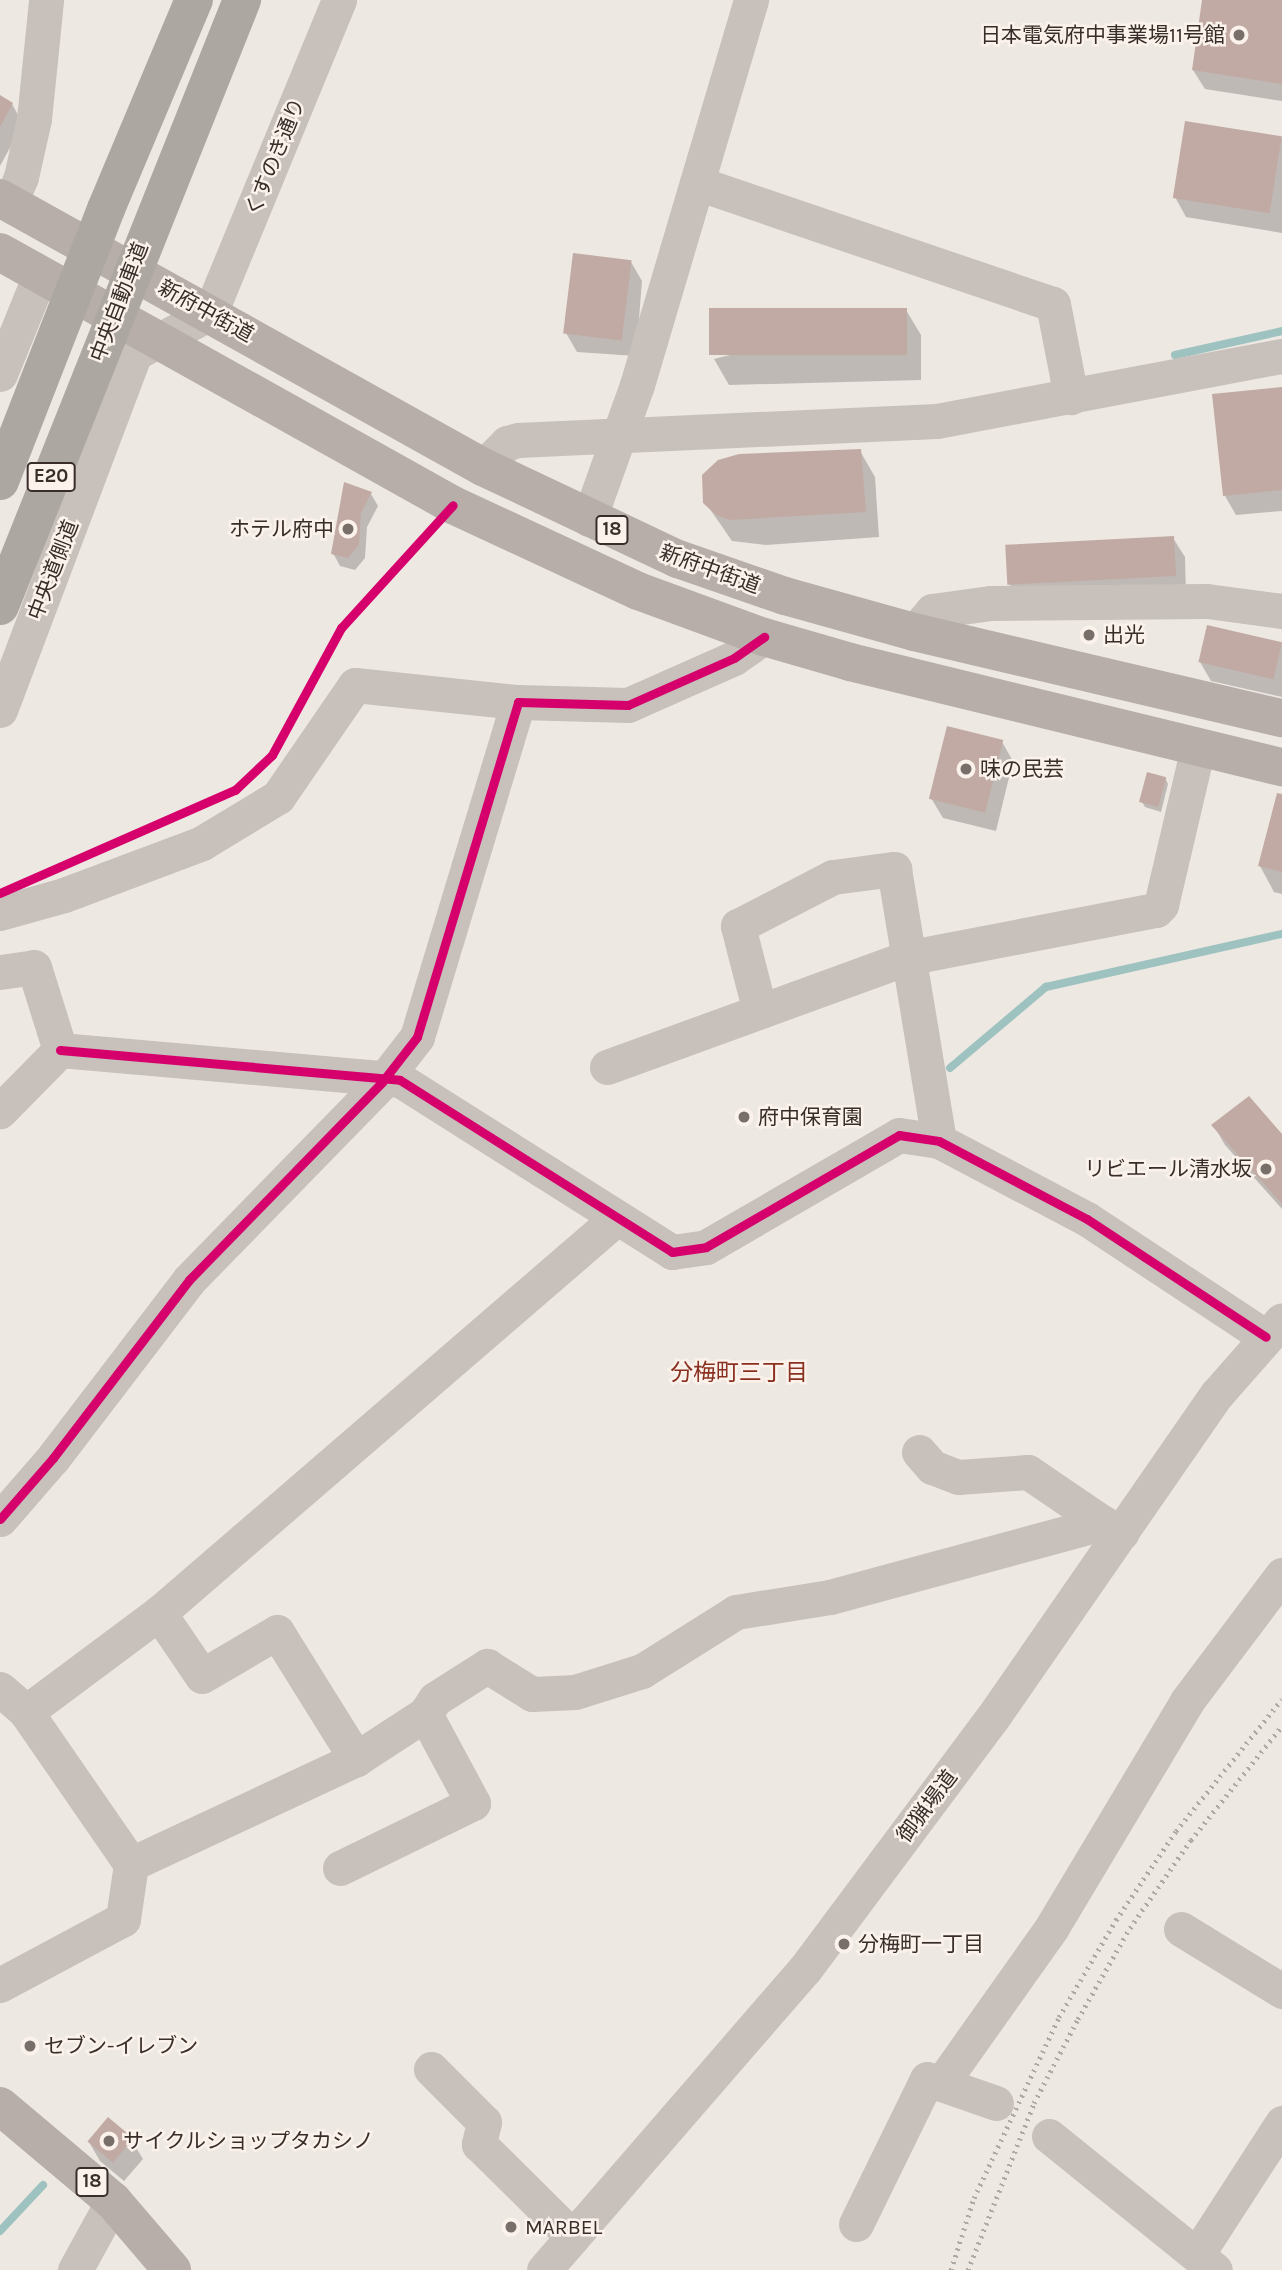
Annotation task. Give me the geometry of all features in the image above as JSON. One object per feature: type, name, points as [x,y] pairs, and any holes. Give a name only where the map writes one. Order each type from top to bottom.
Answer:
[{"type":"highway","name":"E20","points":[[0,481],[194,0]]},
{"type":"highway","name":"中央自動車道","points":[[0,606],[242,0]]},
{"type":"main road","name":"新府中街道","points":[[5,200],[483,467],[589,519],[732,578],[914,632],[1282,718]]},
{"type":"main road","name":"18","points":[[0,252],[478,518],[605,577],[764,637],[1282,767]]},
{"type":"main road","name":"18","points":[[0,2106],[113,2201],[172,2270]]},
{"type":"street","points":[[5,200],[21,177],[34,119],[46,0]]},
{"type":"street","name":"くすのき通り","points":[[210,313],[339,0]]},
{"type":"street","points":[[589,519],[637,385],[751,0]]},
{"type":"street","points":[[697,183],[1053,304],[1071,397]]},
{"type":"street","points":[[0,373],[40,275]]},
{"type":"street","name":"中央道側道","points":[[0,710],[135,353],[210,313]]},
{"type":"street","points":[[483,467],[507,443],[517,440],[937,421],[1282,356]]},
{"type":"street","points":[[914,632],[932,611],[992,603],[1207,601],[1282,611]]},
{"type":"street","points":[[0,913],[64,895],[202,843],[278,796],[355,685],[518,702],[628,705],[734,658],[764,637]]},
{"type":"street","points":[[0,1519],[52,1458],[189,1280],[386,1076],[417,1037],[518,702]]},
{"type":"street","points":[[607,1067],[759,1008],[906,958],[1156,910],[1161,905],[1198,747]]},
{"type":"street","points":[[759,1008],[738,926],[833,877],[894,869],[906,958],[939,1141]]},
{"type":"street","points":[[0,972],[34,967],[60,1050]]},
{"type":"street","points":[[60,1050],[386,1076],[400,1080],[672,1252],[706,1247],[899,1135],[939,1141],[1087,1219],[1274,1328]]},
{"type":"street","points":[[0,1111],[60,1050]]},
{"type":"street","points":[[26,1712],[159,1613],[617,1218]]},
{"type":"street","name":"御猟場道","points":[[544,2270],[805,1969],[993,1717],[1112,1528],[1217,1394],[1274,1328]]},
{"type":"street","points":[[919,1452],[932,1467],[958,1477],[1028,1472],[1112,1528]]},
{"type":"street","points":[[131,1864],[356,1759],[425,1714],[435,1699],[487,1666],[531,1694],[575,1692],[642,1671],[736,1612],[830,1597],[1112,1528]]},
{"type":"street","points":[[941,2084],[1052,1927],[1187,1701],[1282,1575]]},
{"type":"street","points":[[159,1613],[202,1676],[277,1632],[356,1759]]},
{"type":"street","points":[[0,1689],[26,1712],[131,1864],[123,1919],[0,1985]]},
{"type":"street","points":[[340,1868],[472,1803],[425,1714]]},
{"type":"street","points":[[1181,1929],[1282,1991]]},
{"type":"street","points":[[431,2069],[484,2122],[479,2144],[573,2237]]},
{"type":"street","points":[[856,2224],[927,2079],[996,2103]]},
{"type":"street","points":[[1049,2136],[1205,2264],[1282,2123]]},
{"type":"street","points":[[75,2270],[113,2201]]},
{"type":"building","name":"日本電気府中事業場11号館","points":[[1202,0],[1282,0],[1282,84],[1192,70]]},
{"type":"building","points":[[0,95],[13,103],[0,127]]},
{"type":"building","points":[[1185,121],[1282,136],[1270,213],[1173,198]]},
{"type":"building","points":[[573,253],[632,260],[622,341],[563,333]]},
{"type":"building","points":[[709,308],[907,308],[907,355],[709,355]]},
{"type":"building","points":[[1282,387],[1282,490],[1223,496],[1212,394]]},
{"type":"building","points":[[861,449],[866,512],[730,520],[716,515],[703,503],[702,475],[718,460],[739,454]]},
{"type":"building","name":"ホテル府中","points":[[344,482],[372,492],[361,513],[359,545],[348,558],[331,554]]},
{"type":"building","points":[[1174,536],[1176,576],[1007,585],[1005,545]]},
{"type":"building","points":[[1207,625],[1282,642],[1273,679],[1198,662]]},
{"type":"building","name":"味の民芸","points":[[947,726],[1003,740],[985,813],[929,799]]},
{"type":"building","points":[[1147,772],[1166,777],[1158,807],[1139,802]]},
{"type":"building","points":[[1277,793],[1282,794],[1282,872],[1258,866]]},
{"type":"building","name":"リビエール清水坂","points":[[1249,1096],[1282,1134],[1282,1204],[1211,1125]]},
{"type":"building","points":[[108,2117],[133,2138],[113,2163],[87,2142]]},
{"type":"waterway","points":[[1175,355],[1282,331]]},
{"type":"waterway","points":[[950,1068],[1046,987],[1282,934]]},
{"type":"waterway","points":[[0,2231],[43,2185]]},
{"type":"railway","points":[[951,2270],[974,2198],[1059,2017],[1116,1920],[1176,1831],[1282,1699]]},
{"type":"railway","points":[[968,2270],[1034,2103],[1130,1928],[1191,1840],[1282,1726]]},
{"type":"cycle path","points":[[0,893],[235,790],[272,755],[341,628],[453,505]]},
{"type":"cycle path","points":[[0,1519],[53,1458],[189,1280],[382,1082],[417,1037],[518,702],[628,705],[734,658],[764,637]]},
{"type":"cycle path","points":[[60,1050],[400,1080],[672,1252],[706,1247],[899,1135],[939,1141],[1087,1219],[1266,1337]]},
{"type":"place","name":"日本電気府中事業場11号館","points":[[1239,35]]},
{"type":"place","name":"ホテル府中","points":[[348,529]]},
{"type":"place","name":"出光","points":[[1089,635]]},
{"type":"place","name":"味の民芸","points":[[966,769]]},
{"type":"place","name":"府中保育園","points":[[744,1117]]},
{"type":"place","name":"リビエール清水坂","points":[[1266,1169]]},
{"type":"place","name":"分梅町一丁目","points":[[844,1944]]},
{"type":"place","name":"セブン-イレブン","points":[[30,2046]]},
{"type":"place","name":"サイクルショップタカシノ","points":[[109,2141]]},
{"type":"place","name":"MARBEL","points":[[511,2227]]},
{"type":"district","name":"分梅町三丁目","points":[[739,1373]]}]
